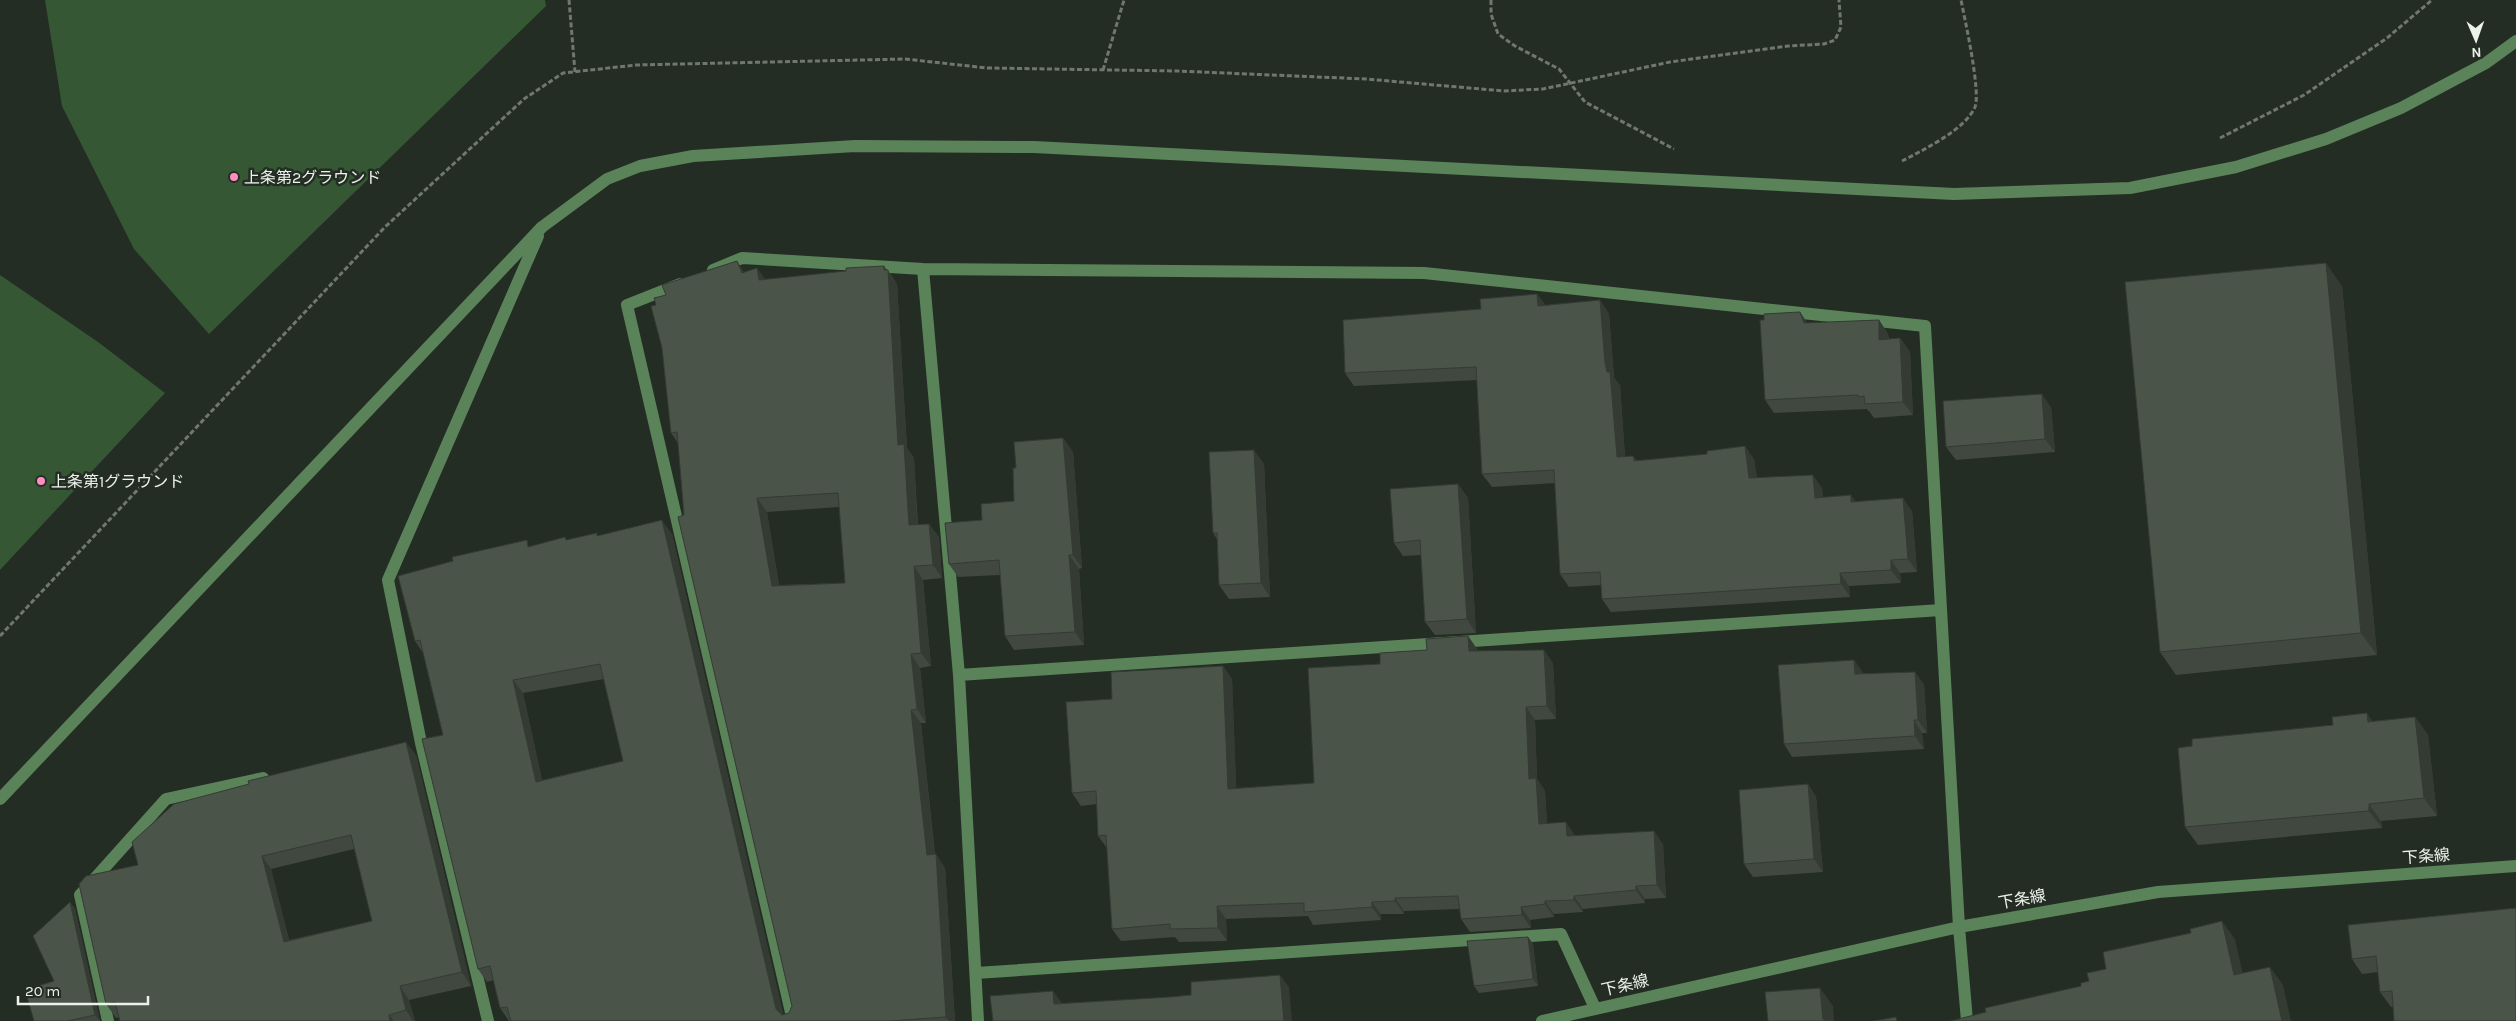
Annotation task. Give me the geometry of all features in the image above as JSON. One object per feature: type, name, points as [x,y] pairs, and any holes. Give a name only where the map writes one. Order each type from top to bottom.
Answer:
[{"type":"street","points":[[0,799],[542,227],[607,179],[640,166],[693,156],[855,146],[1034,147],[1954,194],[2130,188],[2236,167],[2326,139],[2401,108],[2486,63],[2516,42]]},
{"type":"street","points":[[488,1021],[416,744],[388,580],[542,227]]},
{"type":"street","points":[[793,1021],[627,305],[742,258],[922,269],[1424,273],[1925,326],[1959,927],[1967,1021]]},
{"type":"street","points":[[922,269],[958,676],[978,1021]]},
{"type":"street","points":[[958,676],[1940,610]]},
{"type":"street","points":[[108,1021],[80,895],[166,799],[279,774]]},
{"type":"street","name":"下条線","points":[[1542,1021],[1959,927],[2158,892],[2516,866]]},
{"type":"street","points":[[976,973],[1561,934],[1595,1008]]},
{"type":"path","points":[[569,0],[575,72]]},
{"type":"path","points":[[1103,70],[1124,0]]},
{"type":"path","points":[[1491,0],[1491,14],[1498,34],[1515,46],[1559,69],[1585,102],[1654,137],[1697,162],[1708,181]]},
{"type":"path","points":[[1863,189],[1880,172],[1935,144],[1969,116],[1976,105],[1974,80],[1961,0]]},
{"type":"path","points":[[2186,177],[2191,161],[2204,148],[2228,133],[2304,95],[2387,38],[2432,0]]},
{"type":"green space","name":"上条第2グラウンド","points":[[45,0],[545,0],[546,6],[209,334],[134,249],[62,106]]},
{"type":"green space","name":"上条第1グラウンド","points":[[0,275],[98,342],[165,393],[0,570]]},
{"type":"building","points":[[737,261],[742,273],[757,268],[759,280],[846,271],[846,268],[884,266],[884,270],[888,270],[898,445],[904,444],[909,525],[929,524],[933,565],[914,566],[921,653],[911,654],[917,709],[911,710],[927,855],[936,854],[946,1017],[889,1021],[511,1021],[507,1007],[500,1008],[490,966],[478,969],[422,739],[443,735],[420,640],[415,641],[398,576],[453,561],[452,557],[527,540],[528,547],[565,537],[566,540],[597,533],[597,536],[662,520],[776,1009],[782,1015],[789,1013],[792,1006],[678,517],[684,515],[677,432],[671,433],[662,348],[651,306],[656,305],[654,298],[666,295],[662,285]],"holes":[[[838,493],[845,583],[772,586],[757,498]],[[600,664],[623,761],[536,782],[513,680]]]},
{"type":"building","points":[[2326,263],[2361,633],[2160,652],[2125,282]]},
{"type":"building","points":[[1537,294],[1538,306],[1600,300],[1605,363],[1607,372],[1610,372],[1617,457],[1633,456],[1634,461],[1707,454],[1707,451],[1745,446],[1749,478],[1813,475],[1815,498],[1851,495],[1851,502],[1903,498],[1908,559],[1891,560],[1891,570],[1840,573],[1841,584],[1602,599],[1600,572],[1560,574],[1554,470],[1482,474],[1476,367],[1345,373],[1343,320],[1481,309],[1480,299]]},
{"type":"building","points":[[1800,312],[1804,323],[1879,320],[1879,340],[1900,338],[1903,402],[1865,404],[1864,396],[1858,397],[1858,395],[1765,400],[1760,320],[1764,320],[1764,314]]},
{"type":"building","points":[[2042,394],[2045,439],[1946,447],[1943,401]]},
{"type":"building","points":[[1063,438],[1073,555],[1069,555],[1075,632],[1005,636],[999,560],[949,564],[945,523],[982,520],[981,504],[1014,501],[1013,468],[1016,468],[1014,442]]},
{"type":"building","points":[[1254,450],[1261,583],[1219,585],[1217,533],[1213,533],[1209,452]]},
{"type":"building","points":[[1458,484],[1467,619],[1425,622],[1420,540],[1394,543],[1390,489]]},
{"type":"building","points":[[1468,636],[1469,651],[1544,650],[1547,706],[1526,707],[1529,779],[1536,778],[1539,824],[1566,822],[1567,836],[1654,831],[1657,885],[1636,886],[1636,890],[1574,896],[1574,900],[1545,901],[1545,904],[1521,907],[1522,915],[1461,919],[1458,896],[1395,898],[1395,901],[1372,902],[1372,907],[1304,912],[1304,903],[1217,906],[1218,928],[1170,929],[1170,924],[1112,929],[1106,835],[1098,836],[1096,791],[1072,793],[1066,702],[1112,699],[1111,672],[1223,666],[1228,789],[1314,783],[1308,668],[1380,664],[1380,653],[1427,650],[1426,639]]},
{"type":"building","points":[[1854,660],[1855,674],[1915,672],[1918,720],[1914,720],[1915,736],[1784,744],[1778,665]]},
{"type":"building","points":[[2367,713],[2368,722],[2415,717],[2424,798],[2369,804],[2369,811],[2185,827],[2178,748],[2192,746],[2192,739],[2333,725],[2332,717]]},
{"type":"building","points":[[406,742],[462,972],[400,986],[406,1010],[389,1015],[390,1021],[120,1021],[115,1002],[106,1004],[79,884],[86,876],[138,865],[132,842],[174,804],[249,784],[248,781]],"holes":[[[351,835],[372,921],[284,942],[262,856]]]},
{"type":"building","points":[[1808,784],[1814,859],[1744,864],[1739,790]]},
{"type":"building","points":[[70,902],[95,1015],[67,1021],[34,1021],[25,990],[54,981],[33,936]]},
{"type":"building","points":[[2516,908],[2516,1021],[2394,1021],[2392,991],[2380,992],[2376,956],[2352,959],[2348,925]]},
{"type":"building","points":[[2222,921],[2234,975],[2270,967],[2282,1021],[1951,1021],[1986,1012],[1985,1008],[2081,986],[2081,983],[2089,981],[2087,973],[2106,969],[2103,952],[2191,933],[2190,929]]},
{"type":"building","points":[[1528,937],[1533,979],[1474,986],[1467,941]]},
{"type":"building","points":[[1280,975],[1284,1021],[993,1021],[990,996],[1053,991],[1054,1004],[1170,997],[1191,995],[1191,982]]},
{"type":"building","points":[[1820,988],[1823,1019],[1825,1021],[1768,1021],[1765,992]]},
{"type":"building","points":[[1896,1017],[1897,1021],[1874,1021]]},
{"type":"place","name":"上条第2グラウンド","points":[[234,177]]},
{"type":"place","name":"上条第1グラウンド","points":[[41,481]]}]
